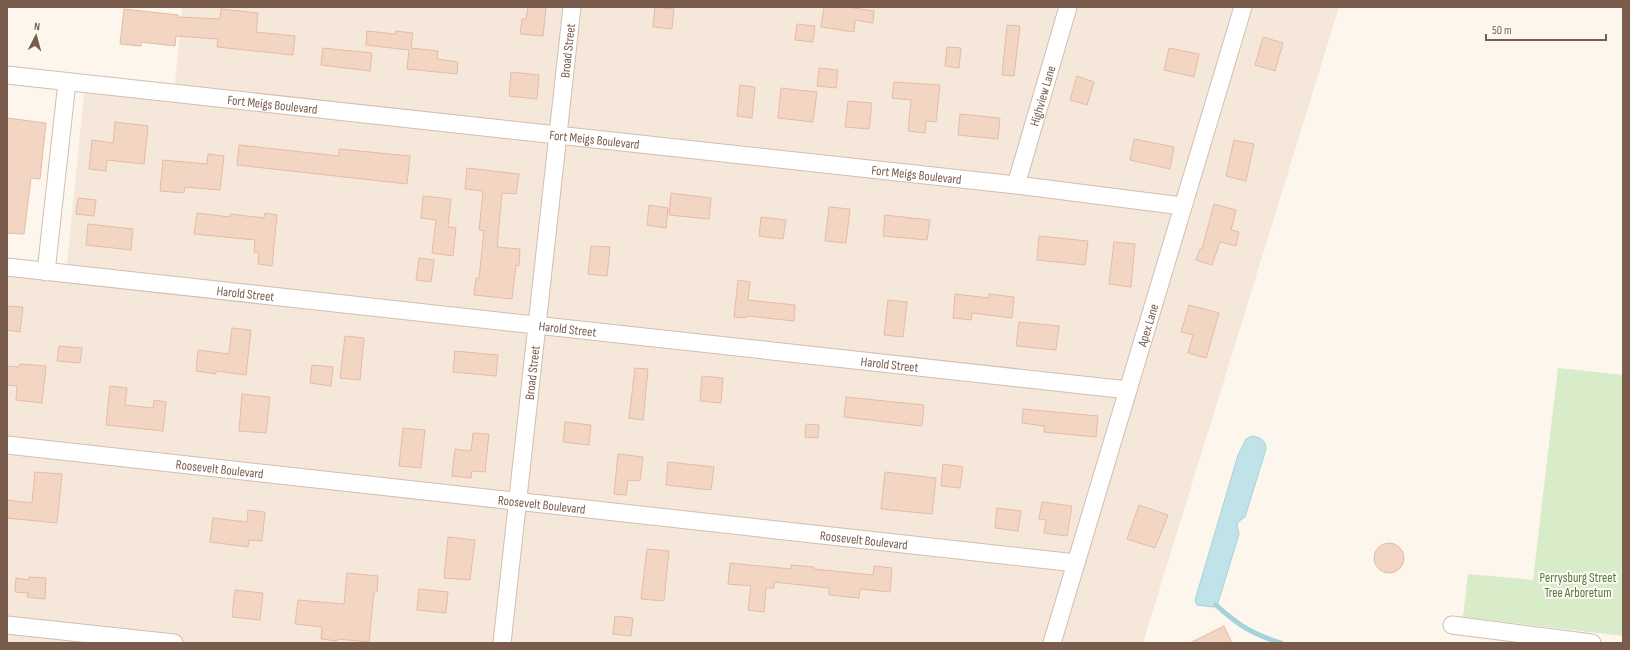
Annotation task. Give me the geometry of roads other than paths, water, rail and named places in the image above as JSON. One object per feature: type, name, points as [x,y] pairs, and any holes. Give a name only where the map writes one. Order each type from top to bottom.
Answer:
[{"type":"street","name":"Broad Street","points":[[502,643],[572,7]]},
{"type":"street","name":"Highview Lane","points":[[1016,185],[1068,7]]},
{"type":"street","name":"Apex Lane","points":[[1052,643],[1243,7]]},
{"type":"street","name":"Fort Meigs Boulevard","points":[[7,75],[1016,185],[1182,206]]},
{"type":"street","points":[[46,272],[67,82]]},
{"type":"street","name":"Harold Street","points":[[7,267],[1128,390]]},
{"type":"street","name":"Roosevelt Boulevard","points":[[7,445],[1076,563]]},
{"type":"street","points":[[7,625],[174,643]]},
{"type":"street","points":[[1452,625],[1592,643]]},
{"type":"water","points":[[1252,436],[1258,437],[1262,440],[1265,443],[1266,449],[1245,517],[1238,522],[1237,526],[1239,534],[1218,603],[1214,607],[1197,605],[1195,600],[1238,455],[1246,439]]},
{"type":"waterway","points":[[1216,605],[1246,628],[1281,643]]},
{"type":"park label","name":"Perrysburg Street Tree Arboretum","points":[[1578,584]]}]
